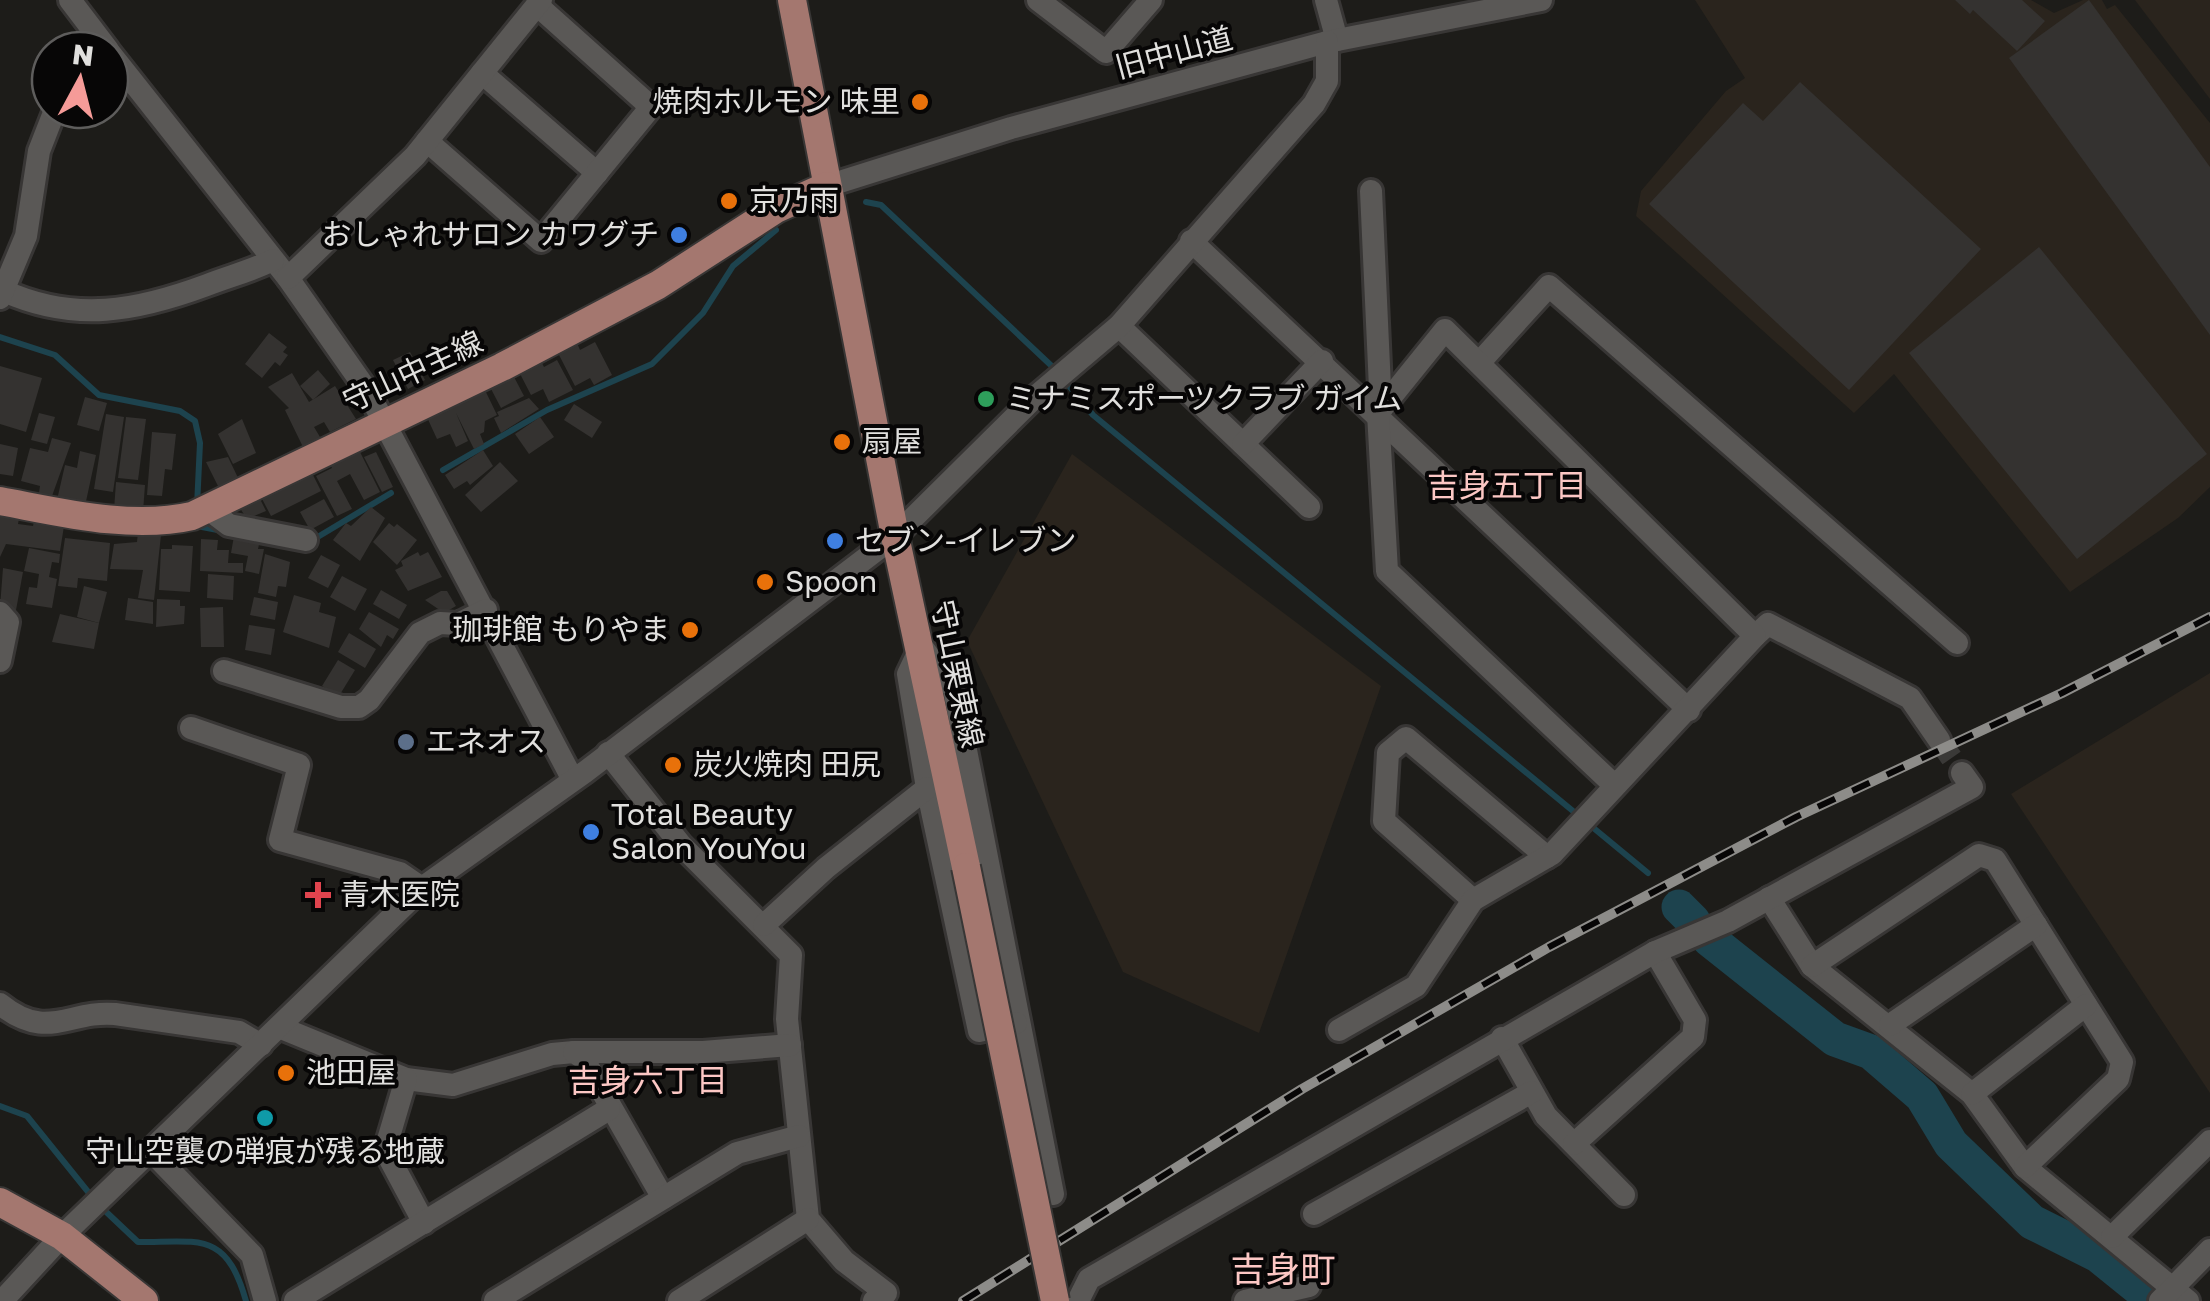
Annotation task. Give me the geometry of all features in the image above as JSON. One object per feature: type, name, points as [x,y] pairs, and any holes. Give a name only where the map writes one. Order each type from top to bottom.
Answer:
[{"type":"main road","name":"守山栗東線","points":[[792,0],[895,536],[1055,1301]]},
{"type":"main road","name":"守山中主線","points":[[0,501],[157,520],[192,516],[641,294],[776,209],[827,186]]},
{"type":"main road","points":[[0,1202],[45,1255],[144,1301]]},
{"type":"street","points":[[70,0],[90,30]]},
{"type":"street","points":[[1038,0],[1106,52],[1151,0]]},
{"type":"street","points":[[4,1299],[108,1192],[422,888],[573,780],[895,536],[1118,326],[1314,104],[1327,80],[1332,41],[1326,0]]},
{"type":"street","name":"旧中山道","points":[[827,186],[1011,128],[1332,41],[1542,0]]},
{"type":"street","points":[[47,130],[39,150],[26,236],[2,294],[45,306],[116,312],[248,273],[280,269],[427,141],[540,2],[651,106],[541,241],[427,141]]},
{"type":"street","points":[[482,73],[597,172]]},
{"type":"street","points":[[130,83],[280,269],[386,422],[573,780]]},
{"type":"street","points":[[1371,191],[1386,571],[1613,784]]},
{"type":"street","points":[[1191,241],[1380,411],[1689,710]]},
{"type":"street","points":[[1479,363],[1549,286],[1957,644]]},
{"type":"street","points":[[1118,326],[1309,507]]},
{"type":"street","points":[[1380,411],[1445,330],[1754,636]]},
{"type":"street","points":[[1243,444],[1322,362]]},
{"type":"street","points":[[208,509],[228,525],[306,540]]},
{"type":"street","points":[[224,671],[342,707],[358,707],[369,700],[420,632],[440,623],[458,624],[486,610]]},
{"type":"street","points":[[0,613],[8,622],[0,661]]},
{"type":"street","points":[[1339,1030],[1416,986],[1473,900],[1547,857],[1768,624],[1910,698],[1939,740]]},
{"type":"street","points":[[918,645],[908,674],[927,788],[979,1030],[1019,1022]]},
{"type":"street","points":[[918,645],[954,689],[1053,1194]]},
{"type":"street","points":[[191,728],[298,765],[280,840],[400,873],[422,888]]},
{"type":"street","points":[[1473,900],[1384,821],[1388,754],[1406,738],[1547,857]]},
{"type":"street","points":[[608,753],[681,844],[791,955],[790,1046],[808,1219],[844,1260],[886,1293],[874,1301]]},
{"type":"street","points":[[1078,1301],[1090,1279],[1502,1038],[1655,952],[1769,898],[1972,787],[1962,773]]},
{"type":"street","points":[[764,925],[826,868],[927,788]]},
{"type":"street","points":[[1812,966],[1979,855],[1994,860],[2122,1062],[2118,1080],[2024,1167]]},
{"type":"street","points":[[1769,898],[1812,966],[1972,1094],[2024,1167],[2112,1238],[2174,1296],[2210,1250]]},
{"type":"street","points":[[1890,1026],[2036,925]]},
{"type":"street","points":[[1574,1144],[1693,1037],[1695,1020],[1655,952]]},
{"type":"street","points":[[0,1004],[15,1016],[59,1025],[95,1012],[116,1014],[239,1032],[261,1045]]},
{"type":"street","points":[[1972,1094],[2086,1005]]},
{"type":"street","points":[[278,1027],[406,1079],[453,1085],[552,1054],[703,1052],[790,1046]]},
{"type":"street","points":[[1502,1038],[1546,1116],[1624,1195]]},
{"type":"street","points":[[574,1052],[582,1058],[663,1198]]},
{"type":"street","points":[[406,1079],[385,1150],[424,1223]]},
{"type":"street","points":[[1314,1214],[1532,1092]]},
{"type":"street","points":[[295,1301],[609,1109]]},
{"type":"street","points":[[495,1301],[737,1153],[799,1136]]},
{"type":"street","points":[[2112,1238],[2210,1141]]},
{"type":"street","points":[[151,1151],[252,1255],[265,1301]]},
{"type":"street","points":[[678,1301],[808,1219]]},
{"type":"street","points":[[1245,1301],[1309,1286]]},
{"type":"shaded area","points":[[1695,0],[2031,0],[2054,13],[2083,0],[2102,0],[2107,9],[2115,5],[2210,123],[2210,487],[2178,518],[2070,592],[1894,374],[1854,413],[1636,216],[1641,191],[1726,91],[1745,78]]},
{"type":"shaded area","points":[[2135,0],[2210,0],[2210,99]]},
{"type":"shaded area","points":[[1072,454],[1381,686],[1259,1033],[1123,972],[967,641]]},
{"type":"shaded area","points":[[2210,673],[2210,1093],[2011,794]]},
{"type":"building","points":[[1955,0],[2022,0],[2045,21],[2017,51],[1973,10],[1970,14]]},
{"type":"building","points":[[2089,0],[2210,167],[2210,335],[2009,58]]},
{"type":"building","points":[[1800,82],[1981,249],[1849,390],[1649,204],[1743,103],[1763,121]]},
{"type":"building","points":[[2039,247],[2207,454],[2077,559],[1909,353]]},
{"type":"building","points":[[269,333],[287,347],[283,352],[288,355],[280,366],[275,362],[262,378],[245,364]]},
{"type":"building","points":[[595,342],[612,375],[594,385],[590,378],[575,386],[558,353],[577,343],[580,350]]},
{"type":"building","points":[[410,352],[425,380],[408,389],[393,360]]},
{"type":"building","points":[[539,357],[544,367],[557,360],[573,390],[549,402],[543,389],[531,395],[517,368]]},
{"type":"building","points":[[0,366],[42,378],[26,432],[0,424]]},
{"type":"building","points":[[318,370],[330,384],[313,400],[300,386]]},
{"type":"building","points":[[292,373],[309,402],[335,386],[356,419],[330,432],[324,422],[314,427],[320,437],[303,447],[285,410],[289,408],[268,387]]},
{"type":"building","points":[[513,375],[524,396],[501,408],[490,387]]},
{"type":"building","points":[[484,388],[497,415],[485,421],[484,432],[480,434],[484,444],[474,449],[456,413],[468,441],[456,447],[450,434],[437,439],[425,413]]},
{"type":"building","points":[[85,397],[107,403],[99,431],[77,425]]},
{"type":"building","points":[[529,398],[539,409],[501,433],[494,418],[499,416],[497,412]]},
{"type":"building","points":[[574,404],[602,422],[592,438],[564,420]]},
{"type":"building","points":[[39,413],[55,417],[47,444],[31,440]]},
{"type":"building","points":[[106,414],[124,417],[113,492],[94,489]]},
{"type":"building","points":[[126,417],[146,419],[138,480],[118,478]]},
{"type":"building","points":[[540,417],[554,437],[529,454],[515,434]]},
{"type":"building","points":[[242,419],[256,453],[233,464],[218,434]]},
{"type":"building","points":[[152,432],[176,434],[172,470],[165,469],[162,496],[147,495]]},
{"type":"building","points":[[52,438],[71,443],[52,496],[39,493],[40,486],[21,481],[30,448],[48,452]]},
{"type":"building","points":[[355,442],[380,492],[364,500],[350,474],[337,481],[352,509],[337,516],[316,476],[332,468],[326,456]]},
{"type":"building","points":[[0,444],[18,448],[13,476],[0,474]]},
{"type":"building","points":[[483,450],[493,466],[470,485],[467,481],[454,489],[445,475]]},
{"type":"building","points":[[80,451],[96,455],[85,506],[57,500],[65,465],[77,468]]},
{"type":"building","points":[[376,452],[393,487],[382,492],[364,457]]},
{"type":"building","points":[[228,457],[240,482],[221,492],[206,462]]},
{"type":"building","points":[[500,462],[518,481],[481,512],[465,495]]},
{"type":"building","points":[[309,467],[321,491],[271,516],[259,493]]},
{"type":"building","points":[[116,482],[145,485],[143,512],[114,510]]},
{"type":"building","points":[[257,493],[266,511],[247,519],[236,502]]},
{"type":"building","points":[[324,499],[334,517],[310,530],[300,512]]},
{"type":"building","points":[[371,507],[385,518],[360,561],[333,540],[346,523],[351,526]]},
{"type":"building","points":[[0,509],[20,513],[18,524],[33,526],[34,521],[64,526],[60,551],[6,544],[0,557]]},
{"type":"building","points":[[389,523],[394,527],[397,524],[417,540],[397,565],[373,542]]},
{"type":"building","points":[[138,532],[161,535],[154,600],[138,598],[143,570],[110,569],[114,544],[137,542]]},
{"type":"building","points":[[234,536],[260,540],[258,549],[264,549],[259,574],[245,571],[248,556],[231,553]]},
{"type":"building","points":[[65,538],[110,543],[107,581],[78,578],[77,588],[58,586]]},
{"type":"building","points":[[201,539],[218,540],[217,550],[229,550],[228,563],[243,563],[243,573],[200,571]]},
{"type":"building","points":[[172,545],[193,546],[190,592],[159,590],[161,549],[172,549]]},
{"type":"building","points":[[29,548],[60,554],[59,563],[52,562],[49,577],[57,579],[52,608],[26,604],[29,587],[37,588],[39,574],[24,571]]},
{"type":"building","points":[[418,552],[420,556],[428,552],[442,577],[408,591],[395,570],[403,566],[401,561]]},
{"type":"building","points":[[265,554],[290,562],[286,587],[278,586],[276,597],[258,593]]},
{"type":"building","points":[[321,555],[340,565],[328,588],[308,578]]},
{"type":"building","points":[[3,568],[23,572],[16,610],[0,607]]},
{"type":"building","points":[[208,574],[234,576],[233,600],[207,598]]},
{"type":"building","points":[[342,576],[367,589],[355,611],[330,597]]},
{"type":"building","points":[[84,586],[107,592],[99,623],[77,617]]},
{"type":"building","points":[[381,590],[407,605],[399,619],[373,604]]},
{"type":"building","points":[[447,591],[456,606],[444,613],[425,600]]},
{"type":"building","points":[[294,595],[321,603],[319,612],[336,617],[329,648],[283,632]]},
{"type":"building","points":[[254,597],[278,602],[275,620],[250,615]]},
{"type":"building","points":[[128,598],[153,602],[153,624],[125,620]]},
{"type":"building","points":[[157,599],[180,600],[180,606],[185,606],[184,624],[156,627]]},
{"type":"building","points":[[223,607],[224,647],[201,647],[200,608]]},
{"type":"building","points":[[369,612],[399,629],[393,639],[387,635],[381,647],[359,629]]},
{"type":"building","points":[[60,614],[99,623],[94,649],[52,642]]},
{"type":"building","points":[[249,625],[275,629],[271,655],[245,650]]},
{"type":"building","points":[[349,633],[376,649],[365,668],[338,652]]},
{"type":"building","points":[[338,660],[355,670],[339,696],[322,686]]},
{"type":"waterway","points":[[866,202],[881,205],[1057,371]]},
{"type":"waterway","points":[[443,470],[547,410],[652,364],[703,313],[733,266],[776,230]]},
{"type":"waterway","points":[[0,337],[55,355],[99,395],[180,411],[195,421],[200,443],[197,506]]},
{"type":"waterway","points":[[1065,381],[1093,415],[1648,873]]},
{"type":"waterway","points":[[311,541],[391,493]]},
{"type":"waterway","points":[[202,527],[223,531]]},
{"type":"waterway","points":[[1679,907],[1693,921]]},
{"type":"waterway","points":[[1709,939],[1835,1039],[1871,1052],[1922,1096],[1951,1144],[2032,1222],[2098,1255],[2145,1293]]},
{"type":"waterway","points":[[0,1106],[27,1116],[93,1198]]},
{"type":"waterway","points":[[101,1207],[138,1242],[195,1242],[220,1252],[230,1262],[246,1301]]},
{"type":"tunnel","points":[[1939,740],[1962,773]]},
{"type":"railway","points":[[963,1301],[1302,1089],[1549,947],[1796,817],[2062,693],[2210,617]]},
{"type":"place","name":"焼肉ホルモン 味里","points":[[920,102]]},
{"type":"place","name":"京乃雨","points":[[729,201]]},
{"type":"place","name":"おしゃれサロン カワグチ","points":[[679,235]]},
{"type":"place","name":"ミナミスポーツクラブ ガイム","points":[[986,399]]},
{"type":"place","name":"扇屋","points":[[842,442]]},
{"type":"place","name":"セブン-イレブン","points":[[835,541]]},
{"type":"place","name":"Spoon","points":[[765,582]]},
{"type":"place","name":"珈琲館 もりやま","points":[[690,630]]},
{"type":"place","name":"エネオス","points":[[406,742]]},
{"type":"place","name":"炭火焼肉 田尻","points":[[673,765]]},
{"type":"place","name":"Total Beauty Salon YouYou","points":[[591,832]]},
{"type":"place","name":"青木医院","points":[[318,895]]},
{"type":"place","name":"池田屋","points":[[286,1073]]},
{"type":"place","name":"守山空襲の弾痕が残る地蔵","points":[[265,1118]]},
{"type":"district","name":"吉身五丁目","points":[[1507,486]]},
{"type":"district","name":"吉身六丁目","points":[[648,1081]]},
{"type":"district","name":"吉身町","points":[[1283,1270]]}]
